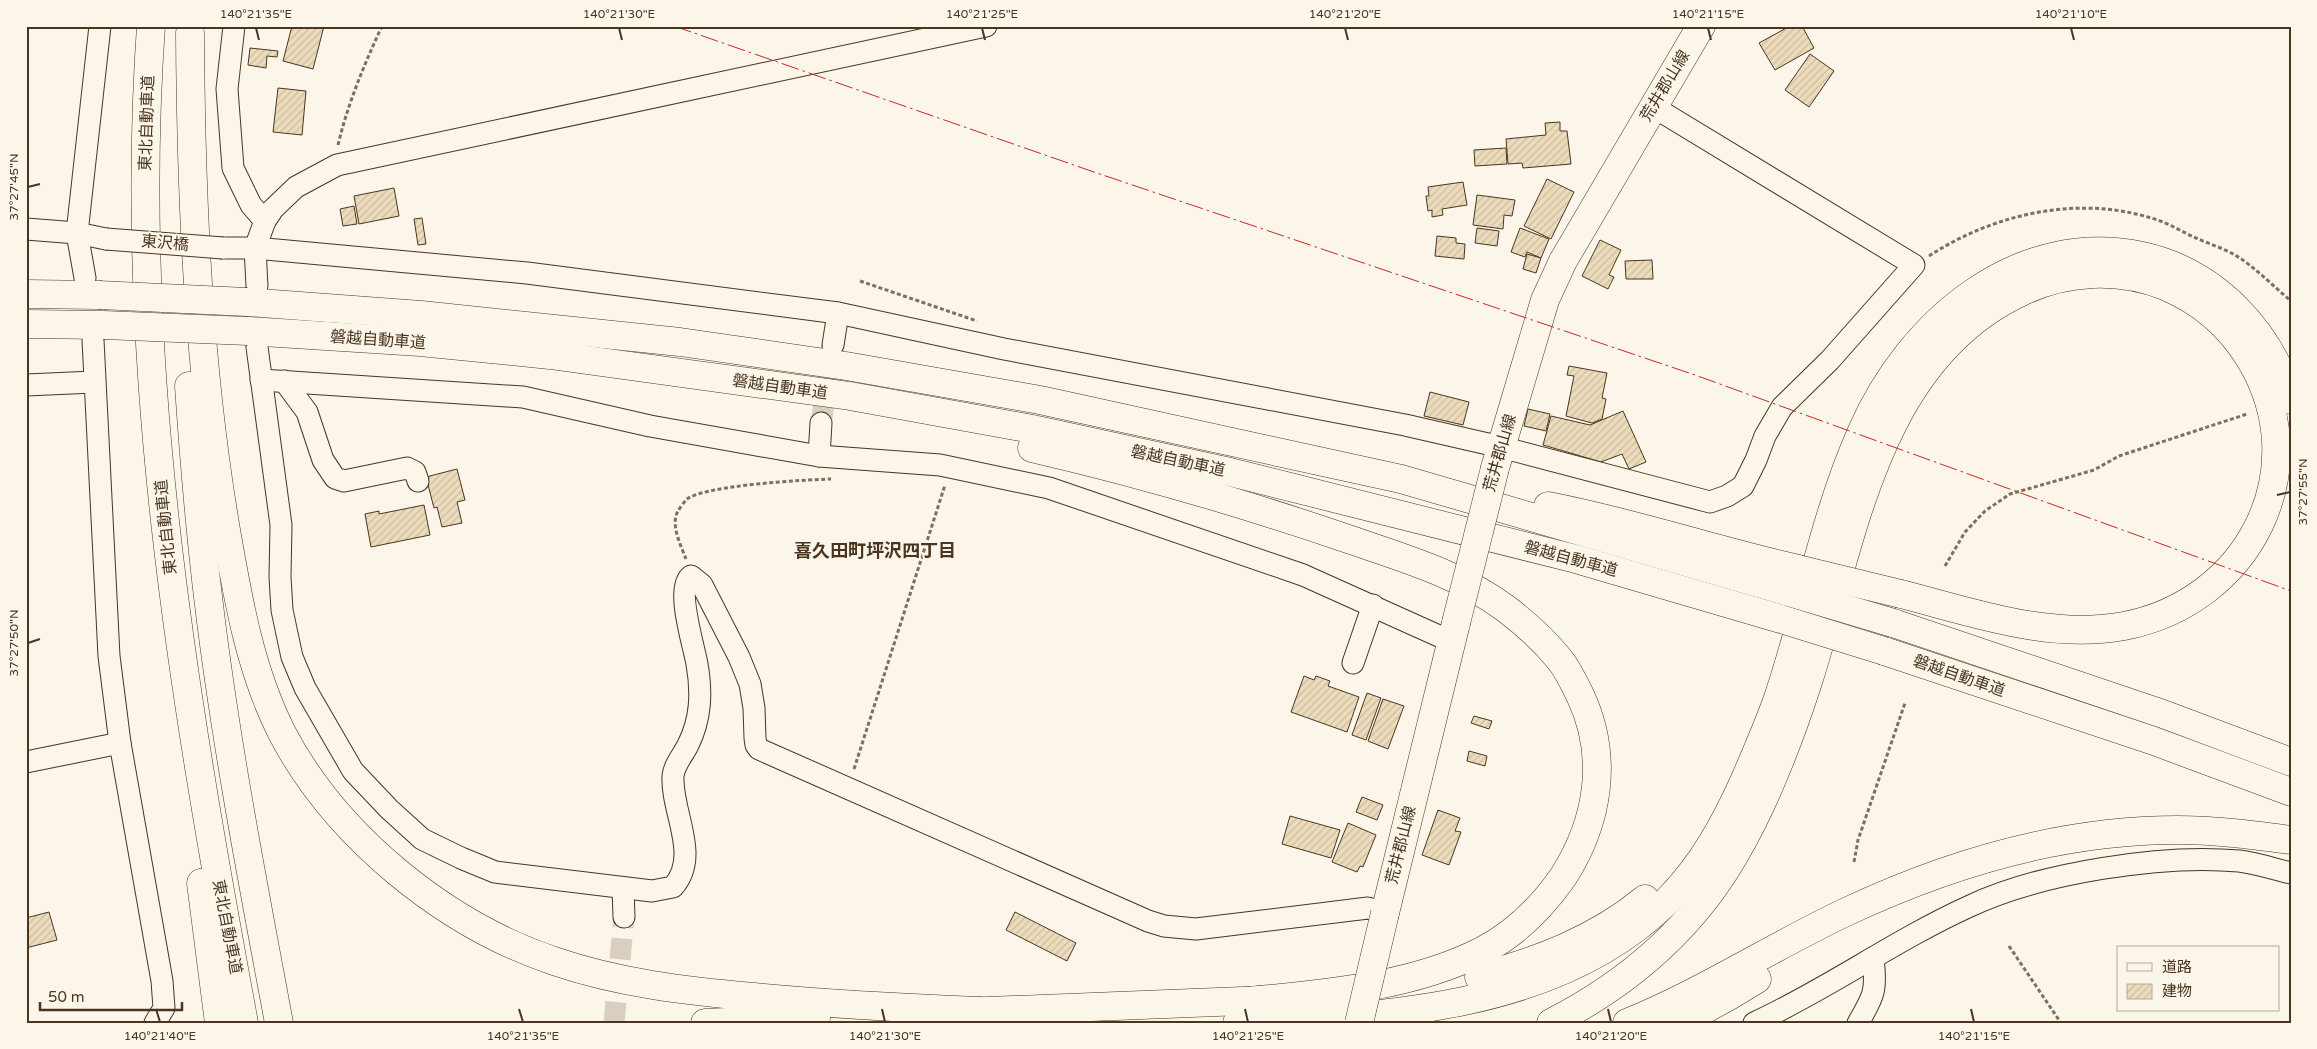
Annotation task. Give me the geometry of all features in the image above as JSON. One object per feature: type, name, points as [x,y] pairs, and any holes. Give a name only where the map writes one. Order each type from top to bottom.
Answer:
[{"type":"main road","name":"東北自動車道","points":[[151,26],[146,146],[146,220],[151,385],[178,630],[216,871],[244,1023]]},
{"type":"main road","name":"荒井郡山線","points":[[1359,1023],[1453,632],[1498,458],[1546,300],[1563,261],[1652,106],[1701,26]]},
{"type":"main road","name":"東北自動車道","points":[[190,30],[184,145],[189,385],[194,459],[208,605],[220,688],[249,865],[279,1023]]},
{"type":"main road","points":[[190,30],[193,178],[205,357],[216,467],[233,568],[252,655],[266,696],[282,732],[302,766],[326,799],[383,858],[448,910],[484,931],[554,961],[633,982],[680,990],[843,1005],[980,1011],[1244,1012],[1426,989],[1457,983],[1526,963],[1588,937],[1643,901],[1688,856],[1730,795],[1768,724],[1788,667],[1833,509],[1862,430],[1900,367],[1945,315],[1971,293],[2008,272],[2031,262],[2063,254],[2093,251],[2123,252],[2153,258],[2181,269],[2209,284],[2231,302],[2252,325],[2271,354],[2285,382],[2291,400]]},
{"type":"main road","points":[[1551,1023],[1606,992],[1657,952],[1703,903],[1737,852],[1766,791],[1795,718],[1864,492],[1884,441],[1896,417],[1927,369],[1966,327],[1988,310],[2036,285],[2064,277],[2094,273],[2123,274],[2148,280],[2193,300],[2214,315],[2246,352],[2268,396],[2274,421],[2276,448],[2274,476],[2268,504],[2258,530],[2244,553],[2225,575],[2206,592],[2182,606],[2154,618],[2123,626],[2060,630],[2005,620],[1901,594],[1794,581]]},
{"type":"main road","name":"磐越自動車道","points":[[26,294],[92,286],[252,294],[680,342],[846,366],[1040,400],[1401,479],[1587,513],[1736,555],[1893,622],[2163,714],[2291,762]]},
{"type":"main road","name":"磐越自動車道","points":[[26,324],[98,332],[252,339],[420,342],[550,355],[850,396],[1032,429],[1221,470],[1576,559],[1884,651],[2154,741],[2291,792]]},
{"type":"main road","points":[[676,372],[847,406],[1031,448],[1126,470],[1235,501],[1437,570],[1502,606],[1543,640],[1562,662],[1587,709],[1598,759],[1597,787],[1592,814],[1583,840],[1553,891],[1533,914],[1509,934],[1484,950],[1457,962],[1399,980],[1244,1012]]},
{"type":"main road","points":[[178,630],[200,875],[219,1023]]},
{"type":"main road","points":[[1627,1023],[1685,998],[1846,912],[1921,881],[2024,848],[2099,835],[2177,830],[2218,832],[2291,840]]},
{"type":"main road","points":[[1680,1023],[1730,996],[1857,912],[1921,881]]},
{"type":"main road","points":[[705,1023],[980,1011]]},
{"type":"street","points":[[92,286],[77,233],[100,26]]},
{"type":"street","points":[[234,26],[227,89],[233,168],[243,192],[264,221]]},
{"type":"street","points":[[252,294],[255,248],[264,221],[273,209],[296,188],[333,168],[919,33],[986,26]]},
{"type":"street","name":"東沢橋","points":[[26,229],[77,233],[106,238],[223,248],[255,248],[528,273],[838,313],[1004,349],[1405,425],[1498,458],[1710,502],[1727,496],[1743,486],[1765,436],[1782,407],[1830,360],[1914,265],[1652,106]]},
{"type":"street","points":[[833,346],[838,313]]},
{"type":"street","points":[[98,332],[94,382],[109,656],[120,743],[162,981],[164,1008],[155,1023]]},
{"type":"street","points":[[252,339],[261,380],[282,525],[280,576],[282,610],[292,657],[305,688],[353,771],[389,809],[422,839],[495,872],[652,891],[668,889],[679,881],[685,863],[685,850],[676,807],[673,776],[676,766],[693,735],[701,698],[697,662],[685,619],[686,581],[691,576],[702,584],[750,684],[754,708],[756,745],[759,749],[1148,921],[1164,926],[1196,929],[1368,908],[1385,913]]},
{"type":"street","points":[[261,380],[523,397],[650,426],[819,456],[951,468],[1049,488],[1223,546],[1303,575],[1373,606],[1453,632]]},
{"type":"street","points":[[284,381],[307,412],[323,460],[335,478],[344,481],[407,468],[415,472],[418,481]]},
{"type":"street","points":[[26,385],[94,382]]},
{"type":"street","points":[[819,456],[821,423]]},
{"type":"street","points":[[1354,663],[1373,606]]},
{"type":"street","points":[[26,762],[120,743]]},
{"type":"street","points":[[1754,1023],[1971,905],[2020,887],[2085,872],[2188,858],[2241,861],[2291,873]]},
{"type":"street","points":[[623,888],[624,918]]},
{"type":"street","points":[[1858,1023],[1874,996],[1876,977],[1873,958]]},
{"type":"path","points":[[333,168],[345,116],[363,67],[382,26]]},
{"type":"path","points":[[860,281],[984,324]]},
{"type":"path","points":[[1945,566],[1965,532],[1985,511],[2010,494],[2094,470],[2119,456],[2247,414]]},
{"type":"path","points":[[848,788],[951,468]]},
{"type":"path","points":[[691,576],[676,531],[677,513],[688,499],[715,490],[796,480],[835,478]]},
{"type":"path","points":[[1854,862],[1858,840],[1904,703]]},
{"type":"path","points":[[2009,946],[2061,1023]]},
{"type":"building","points":[[292,26],[324,26],[313,69],[283,61]]},
{"type":"building","points":[[1790,26],[1802,26],[1814,48],[1775,70],[1759,43]]},
{"type":"building","points":[[250,48],[278,51],[277,57],[267,56],[266,68],[248,65]]},
{"type":"building","points":[[1810,54],[1834,71],[1809,107],[1785,90]]},
{"type":"building","points":[[278,88],[306,91],[302,135],[273,132]]},
{"type":"building","points":[[1560,122],[1560,131],[1567,131],[1571,164],[1523,168],[1522,163],[1508,164],[1506,139],[1546,135],[1545,123]]},
{"type":"building","points":[[1506,148],[1507,164],[1475,166],[1474,150]]},
{"type":"building","points":[[1547,179],[1574,192],[1551,239],[1524,226]]},
{"type":"building","points":[[1463,182],[1467,205],[1442,209],[1443,215],[1432,217],[1432,210],[1428,211],[1426,196],[1429,196],[1428,187]]},
{"type":"building","points":[[394,188],[399,216],[359,224],[354,196]]},
{"type":"building","points":[[1477,195],[1515,200],[1512,216],[1504,215],[1503,229],[1473,225]]},
{"type":"building","points":[[354,206],[357,224],[343,226],[340,209]]},
{"type":"building","points":[[422,218],[426,244],[418,245],[414,219]]},
{"type":"building","points":[[1477,228],[1499,231],[1497,246],[1475,243]]},
{"type":"building","points":[[1520,228],[1549,239],[1541,258],[1527,252],[1525,257],[1511,252]]},
{"type":"building","points":[[1437,236],[1456,238],[1456,243],[1465,244],[1464,259],[1435,256]]},
{"type":"building","points":[[1600,240],[1621,250],[1609,275],[1614,277],[1608,289],[1582,276]]},
{"type":"building","points":[[1527,254],[1541,258],[1536,273],[1523,269]]},
{"type":"building","points":[[1652,260],[1653,279],[1626,279],[1625,261]]},
{"type":"building","points":[[1569,366],[1607,373],[1602,398],[1606,399],[1602,419],[1592,423],[1566,416],[1574,376],[1567,375]]},
{"type":"building","points":[[1430,392],[1469,402],[1463,425],[1424,416]]},
{"type":"building","points":[[1528,409],[1550,414],[1546,431],[1524,426]]},
{"type":"building","points":[[1623,411],[1646,462],[1629,469],[1622,454],[1601,462],[1543,445],[1551,416],[1590,425]]},
{"type":"building","points":[[457,469],[465,500],[457,502],[462,523],[442,527],[437,507],[434,508],[426,477]]},
{"type":"building","points":[[424,505],[430,535],[371,547],[365,514],[379,511],[379,514]]},
{"type":"building","points":[[1304,676],[1314,680],[1316,676],[1330,681],[1328,686],[1359,697],[1347,732],[1291,712]]},
{"type":"building","points":[[1367,693],[1381,698],[1366,740],[1352,735]]},
{"type":"building","points":[[1383,699],[1404,706],[1388,749],[1368,741]]},
{"type":"building","points":[[1474,716],[1492,721],[1489,729],[1471,723]]},
{"type":"building","points":[[1469,751],[1487,756],[1485,766],[1467,761]]},
{"type":"building","points":[[1362,797],[1383,805],[1377,820],[1356,812]]},
{"type":"building","points":[[1438,810],[1460,818],[1455,831],[1461,832],[1449,865],[1422,855]]},
{"type":"building","points":[[1290,816],[1340,830],[1331,858],[1282,844]]},
{"type":"building","points":[[1348,823],[1376,835],[1363,867],[1360,866],[1357,872],[1332,862]]},
{"type":"building","points":[[49,912],[57,940],[26,948],[26,918]]},
{"type":"building","points":[[1015,912],[1076,943],[1067,961],[1006,930]]},
{"type":"tunnel","points":[[821,423],[833,348]]},
{"type":"tunnel","points":[[614,1023],[624,917]]},
{"type":"power","points":[[674,26],[1091,171],[1695,375],[2291,591]]},
{"type":"district","name":"喜久田町坪沢四丁目","points":[[875,551]]}]
